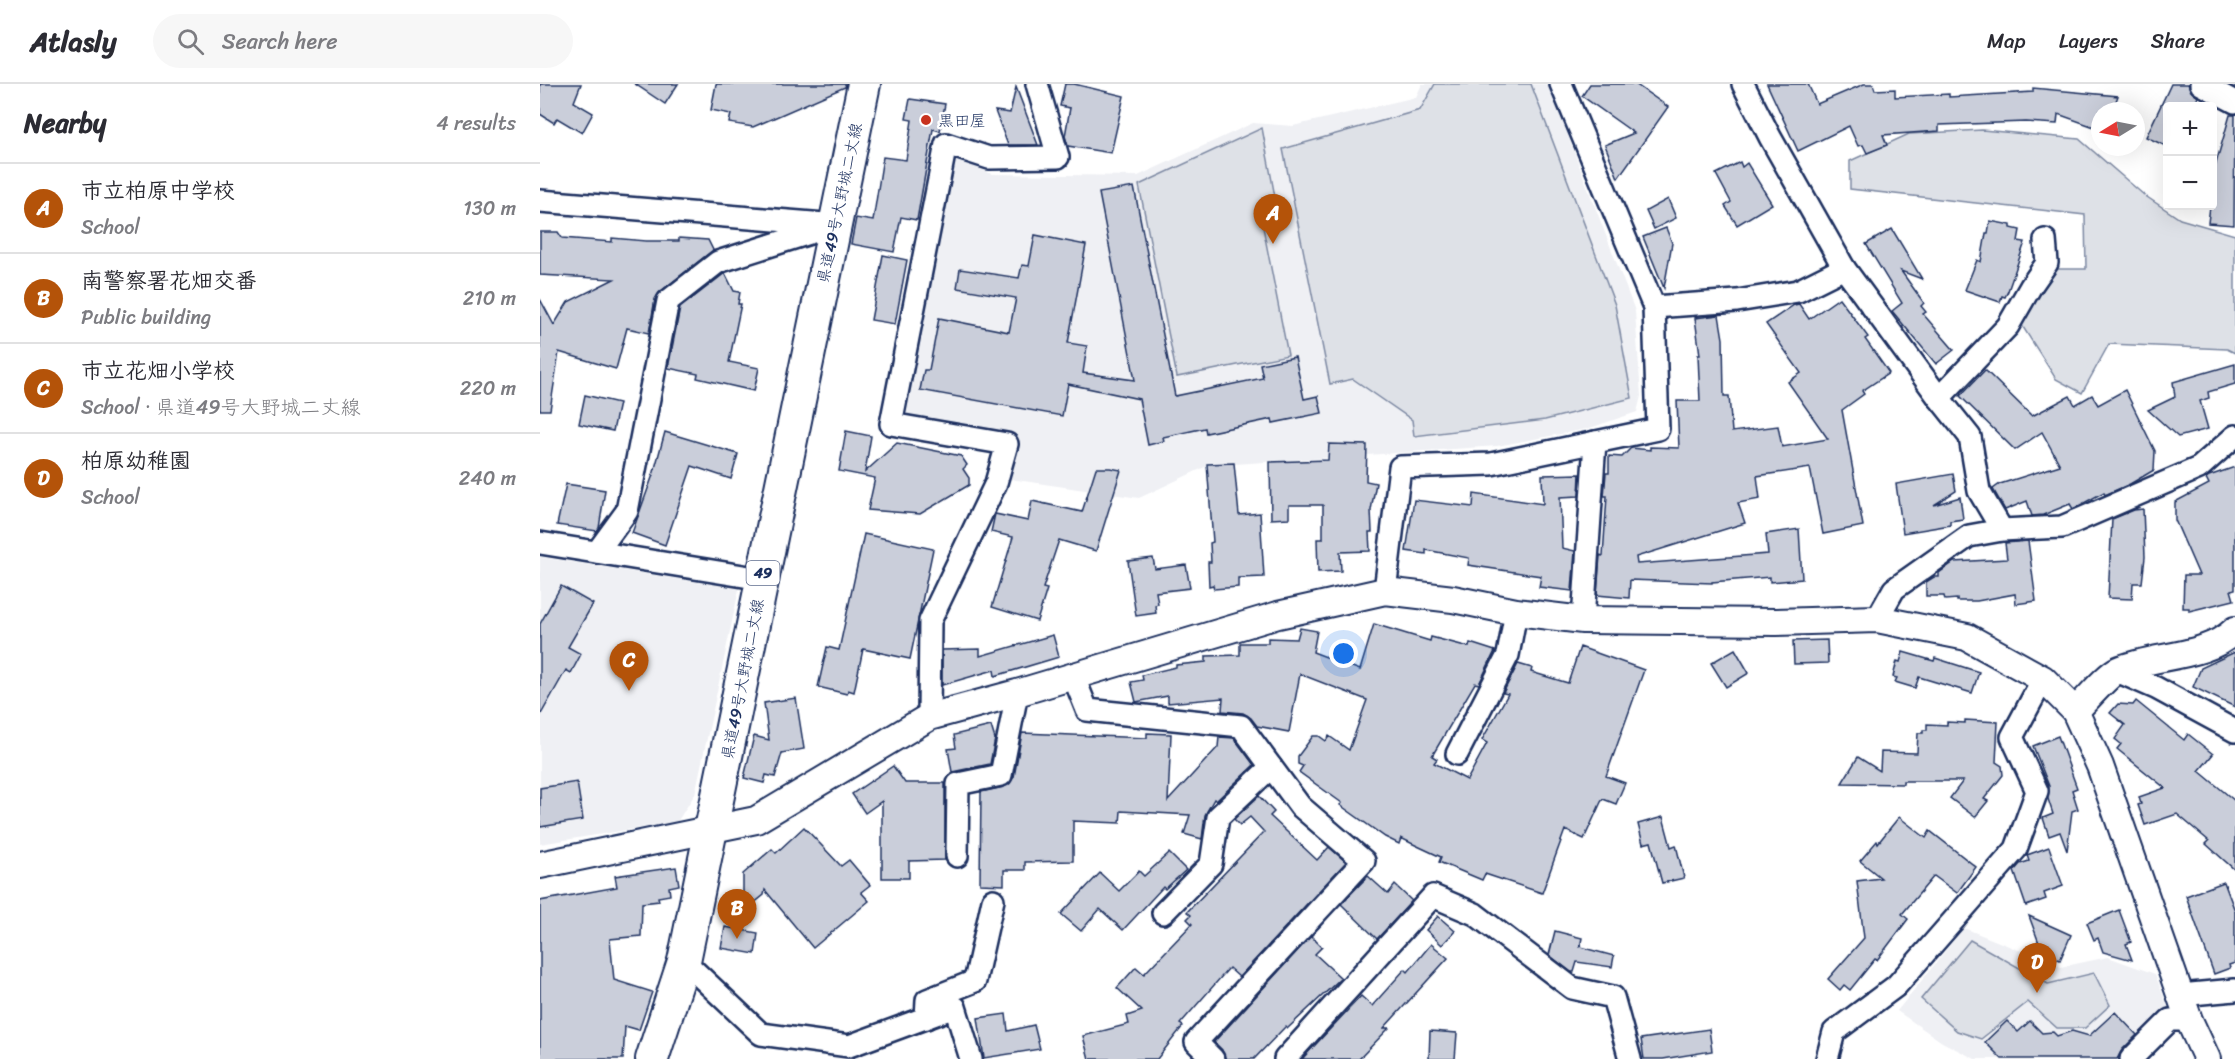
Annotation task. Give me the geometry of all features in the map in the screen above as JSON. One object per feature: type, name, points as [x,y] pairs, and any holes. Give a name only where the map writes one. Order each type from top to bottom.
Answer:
[{"type":"main road","name":"県道49号大野城二丈線","points":[[652,1059],[684,961],[864,84]]},
{"type":"street","points":[[929,717],[930,621],[996,483],[1007,444],[891,424],[946,144],[988,158],[1058,157],[1037,84]]},
{"type":"street","points":[[1385,591],[1400,467],[1491,464],[1658,429],[1654,307],[1561,84]]},
{"type":"street","points":[[1743,84],[1770,137],[1844,268],[1938,398],[1970,437],[1979,490],[2002,530]]},
{"type":"street","points":[[2201,84],[2235,102]]},
{"type":"street","points":[[540,201],[835,225]]},
{"type":"street","points":[[597,552],[627,511],[668,301],[718,262],[835,225]]},
{"type":"street","points":[[1938,398],[2008,326],[2047,263],[2045,240]]},
{"type":"street","points":[[1654,307],[1737,301],[1798,291],[1844,268]]},
{"type":"street","points":[[1877,619],[1894,589],[1969,536],[2002,530],[2062,527],[2199,468],[2235,436]]},
{"type":"street","points":[[1583,620],[1595,442]]},
{"type":"street","points":[[540,543],[762,579]]},
{"type":"street","points":[[540,865],[756,820],[929,717],[1278,615],[1385,591],[1453,598],[1516,612],[1583,620],[1776,622],[1877,619],[1967,637],[2043,679],[2075,711],[2100,766],[2189,1020],[2207,1059]]},
{"type":"street","points":[[1457,754],[1508,655],[1516,612]]},
{"type":"street","points":[[2075,711],[2117,671],[2199,650],[2230,635],[2235,630]]},
{"type":"street","points":[[2117,671],[2156,688],[2234,729]]},
{"type":"street","points":[[1073,675],[1087,710],[1241,726],[1300,806],[1364,861],[1196,1042],[1212,1059]]},
{"type":"street","points":[[1827,1059],[1834,1032],[1896,986],[2016,849],[2037,791],[2012,737],[2043,679]]},
{"type":"street","points":[[957,856],[958,784],[1001,775],[1017,693]]},
{"type":"street","points":[[1163,913],[1211,864],[1218,817],[1271,767]]},
{"type":"street","points":[[1285,1059],[1433,896],[1475,914],[1572,988],[1613,997],[1630,1059]]},
{"type":"street","points":[[926,1018],[927,1000],[975,981],[993,900]]},
{"type":"street","points":[[684,961],[761,1034],[849,1046],[955,1007],[971,1059]]},
{"type":"street","points":[[2181,995],[2235,990]]},
{"type":"street","points":[[2131,1059],[2170,1020],[2189,1020]]},
{"type":"shaded area","points":[[1422,84],[1548,84],[1635,311],[1641,396],[1637,412],[1587,429],[1497,446],[1207,466],[1139,498],[1010,479],[1017,434],[901,413],[955,159],[992,174],[1138,176],[1253,123],[1293,126],[1416,97]]},
{"type":"shaded area","points":[[1435,84],[1531,84],[1615,305],[1632,398],[1545,420],[1414,436],[1412,420],[1353,379],[1330,384],[1283,149],[1420,110]]},
{"type":"shaded area","points":[[1262,128],[1276,202],[1262,222],[1288,355],[1177,377],[1139,185]]},
{"type":"shaded area","points":[[1982,130],[2079,139],[2091,149],[2091,156],[2099,156],[2163,210],[2180,219],[2235,235],[2235,353],[2227,349],[2109,344],[2082,393],[2056,379],[2016,316],[2047,269],[2086,269],[2085,215],[1850,189],[1850,161],[1909,134]]},
{"type":"shaded area","points":[[540,557],[739,589],[695,794],[677,822],[540,844]]},
{"type":"shaded area","points":[[1964,928],[2061,967],[2108,957],[2155,974],[2170,1013],[2124,1059],[1975,1059],[1942,1042],[1897,1011]]},
{"type":"shaded area","points":[[1970,940],[2048,984],[2094,973],[2110,1005],[2085,1028],[2057,1028],[2028,1002],[1981,1039],[1957,1031],[1921,999]]},
{"type":"building","points":[[540,84],[581,84],[574,102],[593,113],[582,133],[557,118],[554,123],[540,114]]},
{"type":"building","points":[[635,84],[678,84],[665,104]]},
{"type":"building","points":[[716,84],[846,84],[845,87],[753,127],[729,123],[731,114],[711,110]]},
{"type":"building","points":[[1065,84],[1124,96],[1111,153],[1068,146],[1065,136],[1070,108],[1060,106]]},
{"type":"building","points":[[1590,84],[1635,84],[1668,107],[1618,178],[1605,145],[1634,133],[1582,96]]},
{"type":"building","points":[[1767,84],[1808,84],[1817,104],[1864,84],[1873,84],[1875,90],[1895,89],[1895,97],[1949,94],[1949,97],[2033,92],[2033,88],[2118,96],[2116,102],[2091,102],[2091,126],[2058,114],[2057,124],[2026,122],[1939,125],[1939,131],[1883,135],[1887,145],[1867,153],[1863,145],[1858,146],[1849,126],[1798,151]]},
{"type":"building","points":[[2171,84],[2188,84],[2191,91],[2198,97],[2196,102],[2163,102],[2163,145],[2146,137]]},
{"type":"building","points":[[1016,87],[1038,145],[1008,145],[995,111],[1010,113]]},
{"type":"building","points":[[910,99],[945,104],[940,131],[933,129],[917,220],[901,217],[894,252],[851,244],[856,218],[873,221],[883,157],[906,160],[912,120],[906,119]]},
{"type":"building","points":[[2230,115],[2235,115],[2234,225],[2208,223],[2210,210],[2217,210],[2217,160]]},
{"type":"building","points":[[1740,162],[1742,167],[1747,163],[1772,204],[1737,225],[1725,206],[1731,202],[1716,174]]},
{"type":"building","points":[[1134,187],[1175,396],[1263,378],[1260,364],[1295,357],[1304,399],[1318,396],[1322,413],[1273,423],[1272,419],[1206,433],[1205,428],[1163,437],[1164,441],[1148,445],[1139,399],[1068,384],[1062,416],[920,390],[924,370],[929,370],[939,318],[1009,332],[1016,298],[957,288],[960,269],[1019,278],[1022,265],[1029,266],[1035,235],[1086,245],[1068,343],[1087,346],[1083,373],[1135,380],[1099,193]]},
{"type":"building","points":[[1668,199],[1676,218],[1654,229],[1646,211]]},
{"type":"building","points":[[1990,221],[2011,225],[2011,228],[2020,230],[2018,241],[2025,242],[2008,291],[2005,297],[2002,296],[2000,302],[1965,290],[1977,260],[1981,262]]},
{"type":"building","points":[[1666,228],[1672,243],[1664,288],[1643,237]]},
{"type":"building","points":[[1892,229],[1922,279],[1901,271],[1924,303],[1921,306],[1926,312],[1923,314],[1954,350],[1936,364],[1892,311],[1902,303],[1866,244]]},
{"type":"building","points":[[540,232],[558,232],[562,238],[612,242],[612,238],[646,241],[679,241],[679,238],[708,240],[713,250],[660,292],[655,299],[649,333],[627,328],[616,369],[559,352],[550,410],[540,410],[540,299],[554,325],[568,302],[614,279],[540,275]]},
{"type":"building","points":[[883,255],[907,260],[895,324],[871,320]]},
{"type":"building","points":[[725,273],[734,291],[740,292],[738,304],[741,304],[729,362],[759,368],[754,391],[697,378],[698,374],[668,368],[680,308]]},
{"type":"building","points":[[1839,298],[1868,337],[1865,339],[1889,373],[1862,391],[1864,394],[1842,410],[1863,526],[1823,534],[1810,468],[1757,476],[1760,499],[1738,503],[1745,523],[1636,557],[1637,564],[1768,554],[1766,534],[1799,529],[1802,579],[1770,582],[1770,577],[1712,583],[1630,580],[1629,598],[1597,595],[1600,555],[1603,556],[1607,496],[1604,496],[1606,473],[1609,473],[1609,456],[1622,457],[1631,448],[1650,450],[1650,447],[1679,448],[1677,401],[1700,401],[1698,355],[1700,355],[1695,318],[1719,315],[1723,339],[1724,396],[1729,396],[1732,432],[1778,426],[1782,447],[1828,439],[1788,382],[1801,373],[1766,324],[1799,304],[1809,319]]},
{"type":"building","points":[[2235,364],[2235,384],[2208,392],[2209,398],[2200,401],[2208,429],[2178,437],[2148,410],[2175,397],[2173,382]]},
{"type":"building","points":[[1985,370],[2032,416],[2070,396],[2075,405],[2092,395],[2098,405],[2125,390],[2155,451],[2154,470],[2130,484],[2105,495],[2104,492],[2073,509],[2070,504],[2043,515],[2032,516],[2027,501],[2005,510],[1993,489],[2000,484],[2060,465],[2042,432],[2015,450],[1960,396]]},
{"type":"building","points":[[585,395],[619,403],[613,431],[579,424]]},
{"type":"building","points":[[846,431],[871,436],[865,472],[897,443],[961,456],[967,465],[963,469],[969,478],[969,485],[920,514],[868,510],[875,478],[839,471]]},
{"type":"building","points":[[665,432],[738,454],[731,479],[692,466],[665,545],[632,533],[654,472]]},
{"type":"building","points":[[1329,444],[1367,445],[1366,481],[1376,483],[1371,510],[1372,532],[1369,532],[1370,551],[1340,552],[1341,571],[1318,572],[1317,539],[1323,539],[1323,505],[1289,505],[1289,518],[1271,519],[1270,462],[1328,460]]},
{"type":"building","points":[[1234,463],[1239,515],[1260,513],[1264,577],[1238,578],[1238,587],[1214,589],[1213,585],[1209,586],[1208,562],[1211,562],[1210,543],[1213,542],[1207,464]]},
{"type":"building","points":[[2235,467],[2235,589],[2231,590],[2234,600],[2189,611],[2189,608],[2183,608],[2184,575],[2199,575],[2175,520],[2175,502],[2209,484],[2206,478],[2209,476]]},
{"type":"building","points":[[1096,468],[1121,470],[1096,551],[1059,540],[1043,588],[1047,589],[1037,621],[992,607],[1013,537],[991,532],[995,514],[1028,521],[1032,501],[1082,512]]},
{"type":"building","points":[[1580,474],[1579,496],[1560,497],[1562,548],[1575,551],[1572,591],[1539,587],[1541,576],[1468,565],[1469,558],[1426,550],[1426,554],[1406,551],[1414,500],[1473,507],[1474,494],[1543,504],[1542,475]]},
{"type":"building","points":[[1953,474],[1956,491],[1934,505],[1960,497],[1963,519],[1950,521],[1950,525],[1903,533],[1896,484]]},
{"type":"building","points":[[566,484],[605,490],[597,531],[557,525]]},
{"type":"building","points":[[2143,509],[2145,557],[2142,583],[2133,583],[2132,599],[2108,598],[2112,519],[2134,510]]},
{"type":"building","points":[[864,534],[933,549],[910,659],[863,649],[854,692],[848,690],[847,694],[818,687],[827,647],[839,650]]},
{"type":"building","points":[[2028,541],[2036,601],[2016,604],[2015,594],[1977,601],[1945,600],[1944,596],[1926,596],[1926,582],[1939,577],[1939,573],[1954,562],[2007,559],[2005,543]]},
{"type":"building","points":[[1153,558],[1155,569],[1186,565],[1190,588],[1156,592],[1158,604],[1155,605],[1156,613],[1136,616],[1128,561]]},
{"type":"building","points":[[561,586],[593,604],[568,647],[581,654],[571,673],[566,670],[540,716],[540,624]]},
{"type":"building","points":[[1374,624],[1430,641],[1431,637],[1469,647],[1470,643],[1495,651],[1479,684],[1475,683],[1432,756],[1437,759],[1434,763],[1467,780],[1487,743],[1482,740],[1508,694],[1503,693],[1518,664],[1532,668],[1531,672],[1568,683],[1580,647],[1644,670],[1606,776],[1625,783],[1616,804],[1603,799],[1584,839],[1565,830],[1542,893],[1485,874],[1482,880],[1439,862],[1441,857],[1401,838],[1399,844],[1385,837],[1340,805],[1342,803],[1299,772],[1303,766],[1298,764],[1298,756],[1313,736],[1319,736],[1326,741],[1329,736],[1349,750],[1367,700],[1300,674],[1289,732],[1257,726],[1243,713],[1222,711],[1223,698],[1168,703],[1168,696],[1136,702],[1131,682],[1143,680],[1142,675],[1176,667],[1176,665],[1206,662],[1206,656],[1240,655],[1240,643],[1268,643],[1268,638],[1297,639],[1300,628],[1317,631],[1313,652],[1360,670]]},
{"type":"building","points":[[1053,635],[1059,657],[995,676],[994,670],[942,685],[942,650],[980,649],[980,656]]},
{"type":"building","points":[[1827,640],[1828,663],[1794,664],[1793,641]]},
{"type":"building","points":[[1735,649],[1749,673],[1726,687],[1711,663]]},
{"type":"building","points":[[1903,652],[1934,661],[1935,658],[1979,672],[1972,693],[1919,677],[1915,688],[1895,682],[1897,678],[1893,677],[1897,661],[1900,662]]},
{"type":"building","points":[[2235,652],[2235,707],[2193,687],[2201,668]]},
{"type":"building","points":[[796,698],[804,749],[782,753],[775,777],[766,775],[764,783],[744,778],[754,736],[769,740],[764,703]]},
{"type":"building","points":[[2136,701],[2184,740],[2188,734],[2213,754],[2199,771],[2235,801],[2235,870],[2206,844],[2209,841],[2177,814],[2145,825],[2138,805],[2141,804],[2139,797],[2165,788],[2117,749],[2121,744],[2115,739],[2125,725],[2110,713],[2118,704],[2133,705]]},
{"type":"building","points":[[1965,720],[1998,722],[1996,762],[2002,766],[2003,775],[1984,799],[1988,801],[1975,817],[1950,798],[1963,781],[1903,781],[1903,784],[1842,783],[1858,757],[1880,771],[1881,752],[1917,753],[1918,733],[1927,730],[1927,724],[1947,725],[1947,722],[1965,723]]},
{"type":"building","points":[[991,726],[995,739],[990,764],[952,772],[948,749],[956,748],[954,735]]},
{"type":"building","points":[[1022,733],[1147,738],[1147,733],[1171,734],[1168,801],[1218,747],[1219,737],[1234,738],[1254,765],[1216,801],[1214,799],[1205,815],[1202,839],[1184,834],[1190,815],[1121,811],[1120,823],[1073,821],[1073,861],[1025,862],[1025,870],[1004,870],[1004,885],[980,884],[981,792],[1004,787],[1010,783],[1014,777]]},
{"type":"building","points":[[2058,736],[2077,788],[2072,790],[2078,809],[2072,811],[2067,851],[2060,832],[2049,836],[2043,818],[2053,814],[2048,799],[2049,786],[2033,746]]},
{"type":"building","points":[[893,766],[905,783],[945,783],[945,860],[909,861],[909,878],[882,878],[882,801],[865,813],[852,794]]},
{"type":"building","points":[[577,782],[583,820],[540,827],[540,788]]},
{"type":"building","points":[[1259,796],[1274,812],[1270,816],[1317,860],[1329,847],[1346,862],[1239,977],[1229,968],[1180,1024],[1183,1026],[1157,1059],[1089,1059],[1083,1036],[1129,1024],[1127,1016],[1142,1011],[1117,988],[1136,967],[1144,974],[1192,924],[1187,919],[1191,915],[1187,912],[1264,832],[1250,817],[1240,825],[1234,819]]},
{"type":"building","points":[[1663,817],[1671,847],[1676,845],[1684,878],[1662,883],[1651,842],[1643,844],[1638,824]]},
{"type":"building","points":[[1899,817],[1926,838],[1930,831],[1976,867],[1957,893],[1934,876],[1902,914],[1908,919],[1877,960],[1875,959],[1850,990],[1844,985],[1840,990],[1828,979],[1864,938],[1857,881],[1881,878],[1860,861]]},
{"type":"building","points":[[804,827],[841,866],[849,860],[870,885],[861,892],[869,901],[813,948],[765,890],[764,895],[753,904],[743,892],[743,874],[772,849],[776,853]]},
{"type":"building","points":[[2049,847],[2063,886],[2044,893],[2046,899],[2026,906],[2014,871],[2020,864],[2029,861],[2027,855]]},
{"type":"building","points":[[1169,853],[1186,870],[1165,889],[1163,887],[1123,930],[1100,909],[1081,931],[1061,914],[1100,873],[1119,891],[1139,871],[1144,876]]},
{"type":"building","points":[[676,867],[679,885],[669,887],[670,895],[658,897],[659,901],[642,903],[641,936],[610,939],[614,980],[652,992],[639,1030],[625,1026],[623,1059],[540,1059],[540,901],[617,887],[615,876]]},
{"type":"building","points":[[1368,876],[1388,894],[1395,885],[1412,901],[1377,939],[1341,904]]},
{"type":"building","points":[[2224,882],[2235,911],[2235,963],[2229,965],[2230,968],[2214,974],[2186,896]]},
{"type":"building","points":[[2119,910],[2131,942],[2126,944],[2132,960],[2103,952],[2098,938],[2094,940],[2087,923]]},
{"type":"building","points":[[1438,916],[1455,931],[1442,945],[1426,930]]},
{"type":"building","points":[[2029,916],[2071,935],[2060,960],[2049,955],[2037,974],[2023,965],[2037,942],[2039,943]]},
{"type":"building","points":[[725,927],[758,933],[755,954],[721,948]]},
{"type":"building","points":[[1555,931],[1582,938],[1580,947],[1614,956],[1612,967],[1577,962],[1574,972],[1571,972],[1549,955]]},
{"type":"building","points":[[1311,936],[1322,947],[1315,954],[1341,978],[1288,1028],[1286,1026],[1254,1059],[1225,1059],[1222,1050],[1214,1042]]},
{"type":"building","points":[[1431,944],[1448,958],[1384,1028],[1389,1028],[1359,1059],[1302,1059],[1361,996],[1372,1006],[1405,969],[1408,972]]},
{"type":"building","points":[[2115,1012],[2137,1035],[2122,1050],[2117,1059],[2002,1059],[1985,1042],[2007,1021],[2018,1032],[2030,1021],[2042,1033],[2053,1032],[2057,1036],[2072,1031],[2089,1036]]},
{"type":"building","points":[[1006,1014],[1008,1031],[1034,1025],[1040,1049],[984,1058],[978,1018]]},
{"type":"building","points":[[1709,1029],[1712,1051],[1663,1059],[1644,1059],[1641,1039]]},
{"type":"building","points":[[1430,1031],[1457,1033],[1455,1059],[1429,1059]]},
{"type":"place","name":"黒田屋","points":[[926,120]]},
{"type":"place","name":"市立柏原中学校","points":[[1273,244]]},
{"type":"place","name":"市立花畑小学校","points":[[629,691]]},
{"type":"place","name":"南警察署花畑交番","points":[[737,939]]},
{"type":"place","name":"柏原幼稚園","points":[[2037,993]]}]
